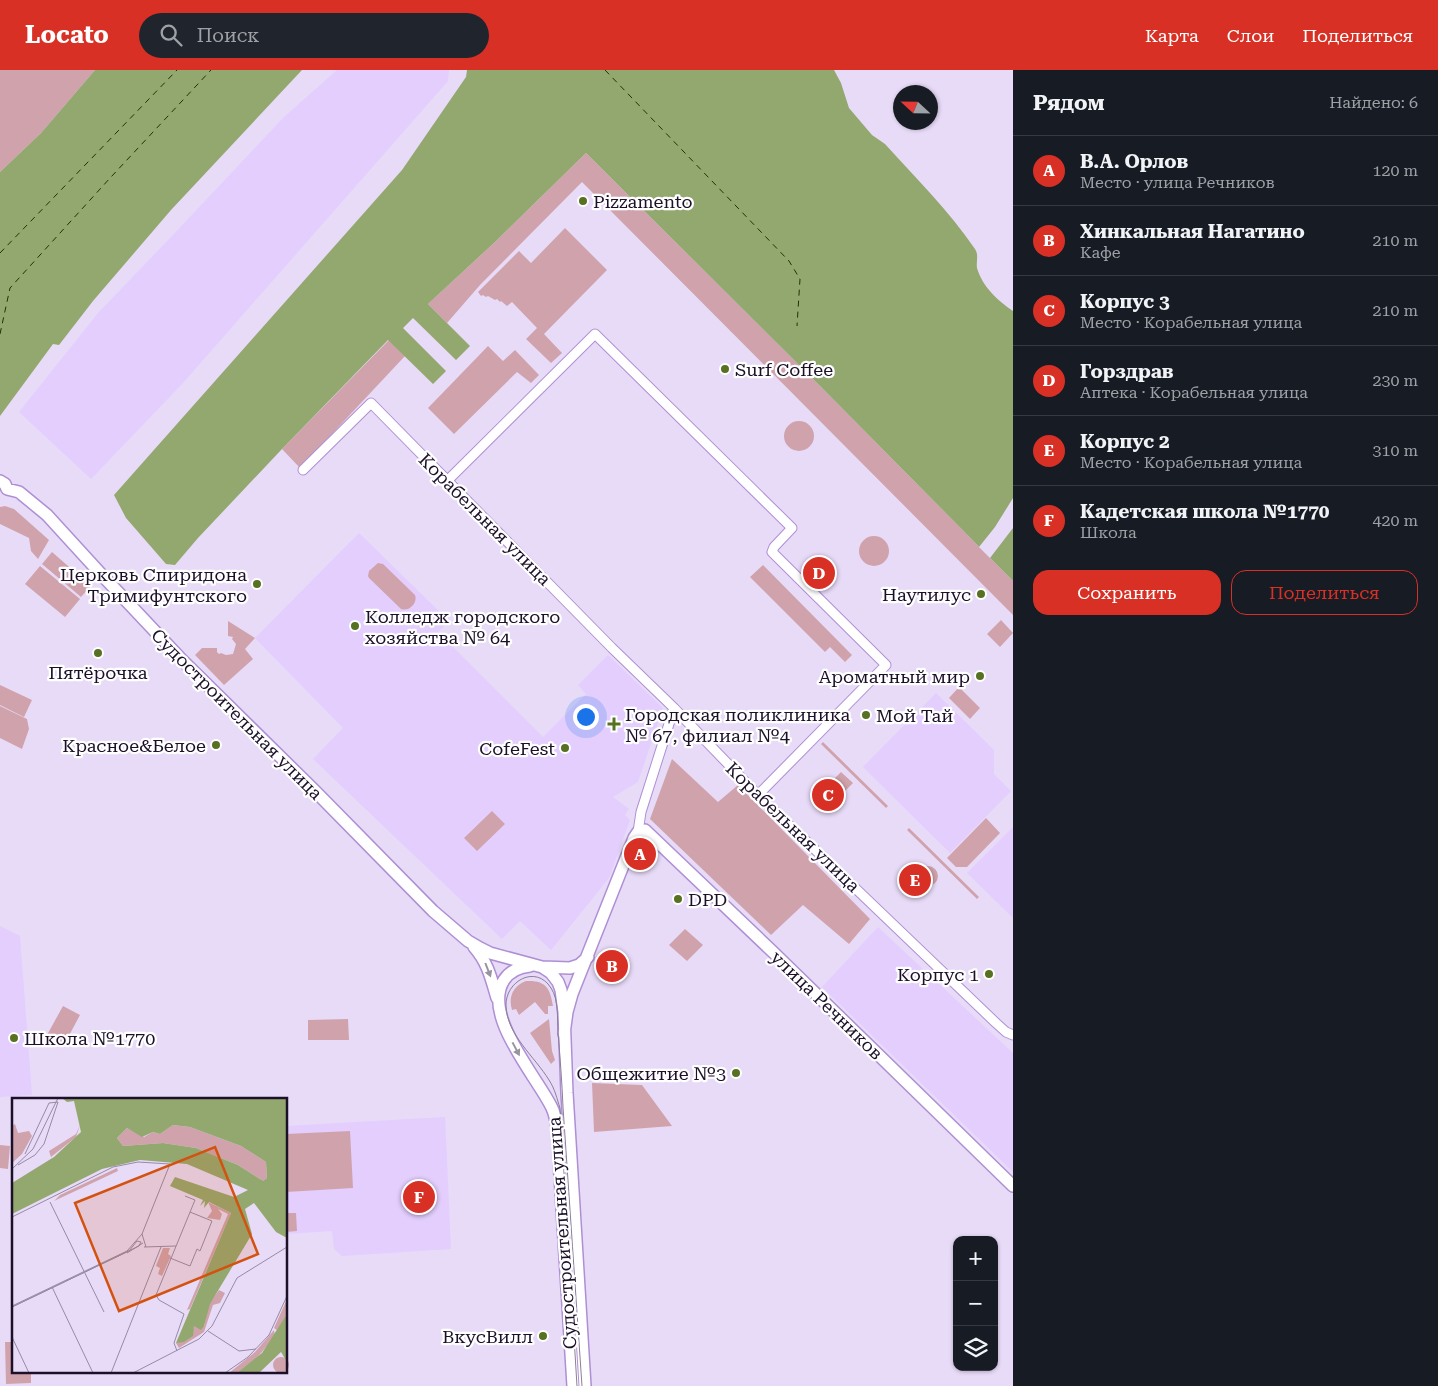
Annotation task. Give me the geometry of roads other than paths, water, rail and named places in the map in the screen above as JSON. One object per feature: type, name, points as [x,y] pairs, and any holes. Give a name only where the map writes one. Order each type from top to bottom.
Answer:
[{"type":"street","points":[[447,481],[595,334],[792,528],[772,548],[772,552],[886,665],[758,795]]},
{"type":"street","name":"Корабельная улица","points":[[303,470],[371,403],[758,795],[996,1023],[1006,1032],[1013,1035]]},
{"type":"street","name":"Судостроительная улица","points":[[2,489],[19,492],[47,515],[182,660],[433,911],[468,941],[482,957],[487,966],[505,1025],[516,1051],[548,1100],[553,1110],[557,1127],[574,1386]]},
{"type":"street","points":[[564,1034],[572,994],[588,958],[631,845],[638,832],[641,812],[674,708]]},
{"type":"street","name":"улица Речников","points":[[638,832],[645,830],[649,833],[1013,1186]]},
{"type":"street","points":[[468,941],[490,953],[538,966],[550,973],[558,982],[561,990],[564,1034]]},
{"type":"street","points":[[498,1004],[501,985],[514,970],[522,966],[570,968],[580,965],[588,958]]},
{"type":"street","name":"Судостроительная улица","points":[[564,1034],[566,1093],[585,1386]]},
{"type":"street","points":[[548,1100],[559,1102],[566,1093]]},
{"type":"tram line","points":[[577,1386],[560,1108],[551,1083],[511,1027],[506,1006],[510,989],[522,979],[530,977],[538,977],[545,981],[554,993],[556,1004],[582,1386]]},
{"type":"place","name":"Pizzamento","points":[[583,201]]},
{"type":"place","name":"Surf Coffee","points":[[725,369]]},
{"type":"place","name":"Горздрав","points":[[819,573]]},
{"type":"place","name":"Церковь Спиридона Тримифунтского","points":[[257,584]]},
{"type":"place","name":"Наутилус","points":[[981,594]]},
{"type":"place","name":"Колледж городского хозяйства № 64","points":[[355,626]]},
{"type":"place","name":"Пятёрочка","points":[[98,653]]},
{"type":"place","name":"Ароматный мир","points":[[980,676]]},
{"type":"place","name":"Мой Тай","points":[[866,715]]},
{"type":"place","name":"Городская поликлиника № 67, филиал №4","points":[[614,724]]},
{"type":"place","name":"Красное&Белое","points":[[216,745]]},
{"type":"place","name":"CofeFest","points":[[565,748]]},
{"type":"place","name":"Корпус 3","points":[[828,795]]},
{"type":"place","name":"В.А. Орлов","points":[[640,854]]},
{"type":"place","name":"Корпус 2","points":[[915,880]]},
{"type":"place","name":"DPD","points":[[678,899]]},
{"type":"place","name":"Хинкальная Нагатино","points":[[612,966]]},
{"type":"place","name":"Корпус 1","points":[[989,974]]},
{"type":"place","name":"Школа №1770","points":[[14,1038]]},
{"type":"place","name":"Общежитие №3","points":[[736,1073]]},
{"type":"place","name":"Кадетская школа №1770","points":[[419,1197]]},
{"type":"place","name":"ВкусВилл","points":[[543,1336]]}]
